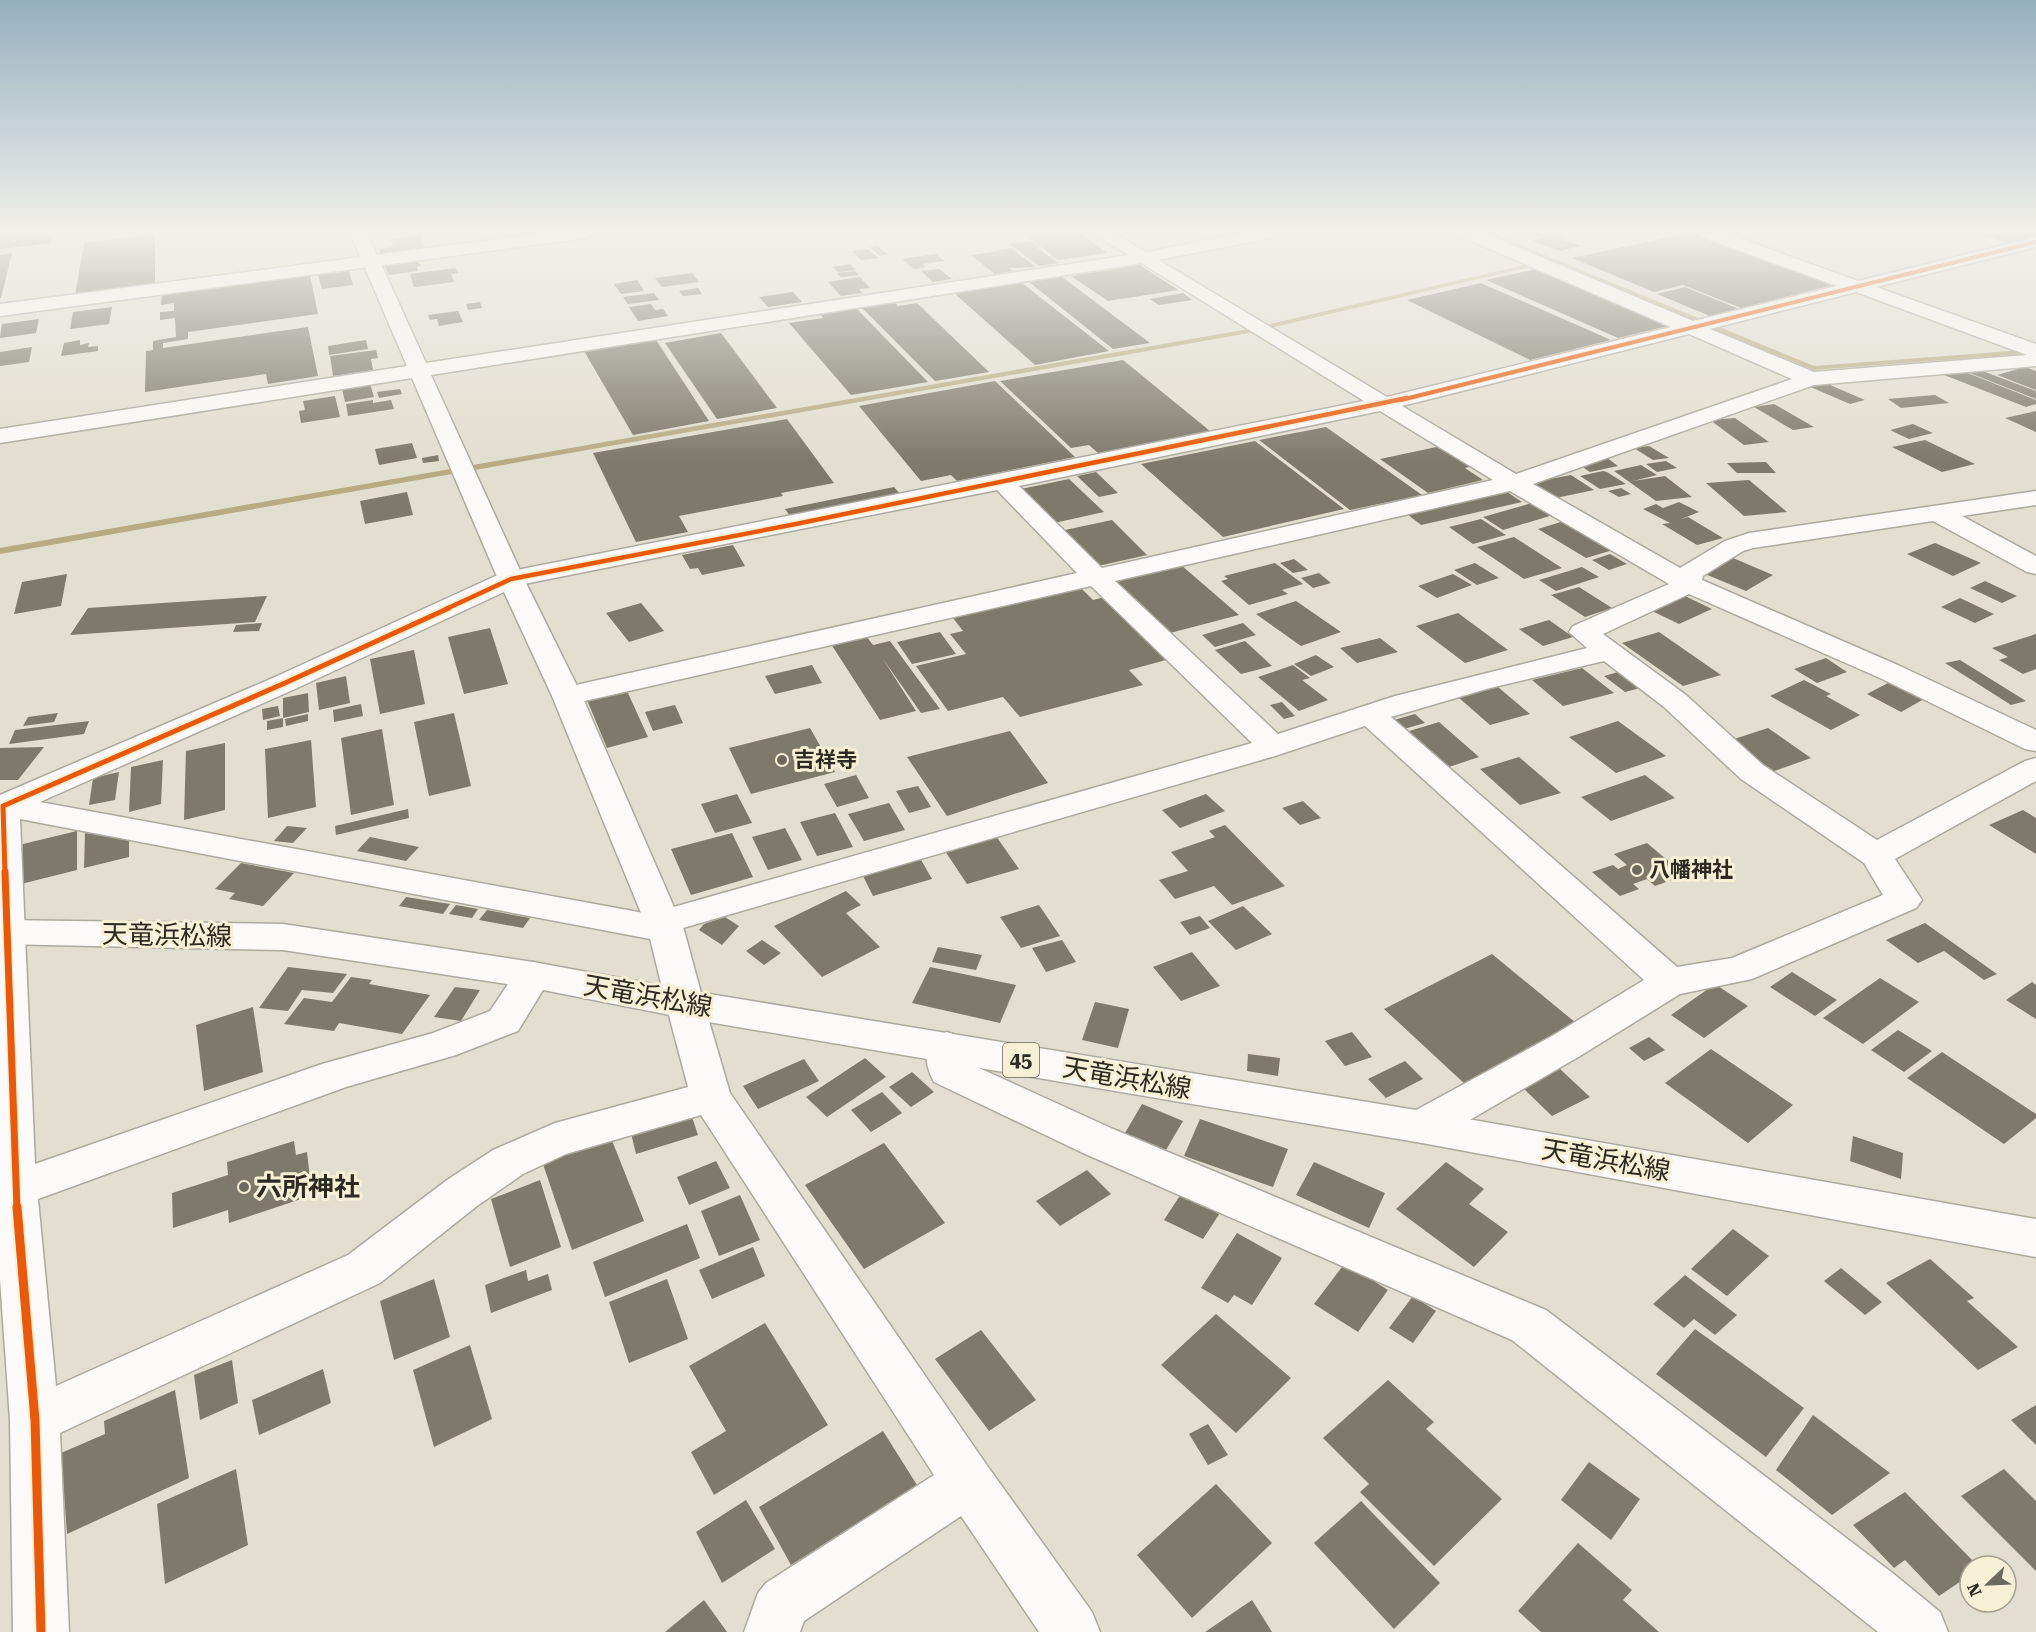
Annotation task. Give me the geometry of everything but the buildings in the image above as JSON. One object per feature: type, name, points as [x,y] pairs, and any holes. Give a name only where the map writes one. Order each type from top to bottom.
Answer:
[{"type":"street","points":[[391,309],[511,579],[567,696],[664,926],[711,1096],[968,1482],[1072,1632]]},
{"type":"street","points":[[0,436],[808,309]]},
{"type":"street","points":[[1227,309],[1514,483],[1688,584],[1890,672],[2036,742]]},
{"type":"street","points":[[1659,309],[1701,325],[1811,379]]},
{"type":"street","points":[[1,805],[285,683],[511,579],[796,524],[1001,480],[1384,404],[1764,309]]},
{"type":"street","points":[[1917,309],[2031,352]]},
{"type":"street","points":[[567,696],[1514,483],[1811,379],[2031,352]]},
{"type":"street","points":[[1001,480],[1096,577],[1273,746]]},
{"type":"street","points":[[1422,1127],[1566,1046],[1670,982],[1739,970],[1904,900],[1876,855],[1752,772],[1675,701],[1583,632],[1667,596],[1688,584],[1691,572],[1734,546],[1749,540],[2036,498]]},
{"type":"street","points":[[1939,514],[2036,567]]},
{"type":"street","points":[[1,805],[664,926],[1273,746],[1406,702],[1607,652]]},
{"type":"street","points":[[1371,715],[1670,982]]},
{"type":"street","points":[[1876,855],[2036,768]]},
{"type":"street","points":[[1,805],[7,1191],[35,1420],[41,1632]]},
{"type":"street","name":"天竜浜松線","points":[[4,932],[283,937],[533,975],[685,1004],[1422,1127],[2036,1238]]},
{"type":"street","points":[[7,1191],[231,1114],[336,1075],[442,1045],[504,1021],[533,975]]},
{"type":"street","points":[[947,1047],[945,1058],[948,1071],[1098,1141],[1529,1325],[1803,1537],[1920,1632]]},
{"type":"street","points":[[35,1420],[364,1269],[462,1193],[508,1162],[555,1140],[711,1096]]},
{"type":"street","points":[[772,1632],[777,1612],[785,1602],[968,1482]]},
{"type":"waterway","points":[[0,551],[1249,331],[1342,309]]},
{"type":"waterway","points":[[1670,309],[1813,368],[2036,351]]},
{"type":"cycle path","points":[[41,1632],[35,1420],[15,1189],[3,806],[285,683],[511,579],[796,524],[1384,404],[1766,309]]},
{"type":"place","name":"吉祥寺","points":[[782,760]]},
{"type":"place","name":"八幡神社","points":[[1637,870]]},
{"type":"place","name":"六所神社","points":[[244,1187]]}]
